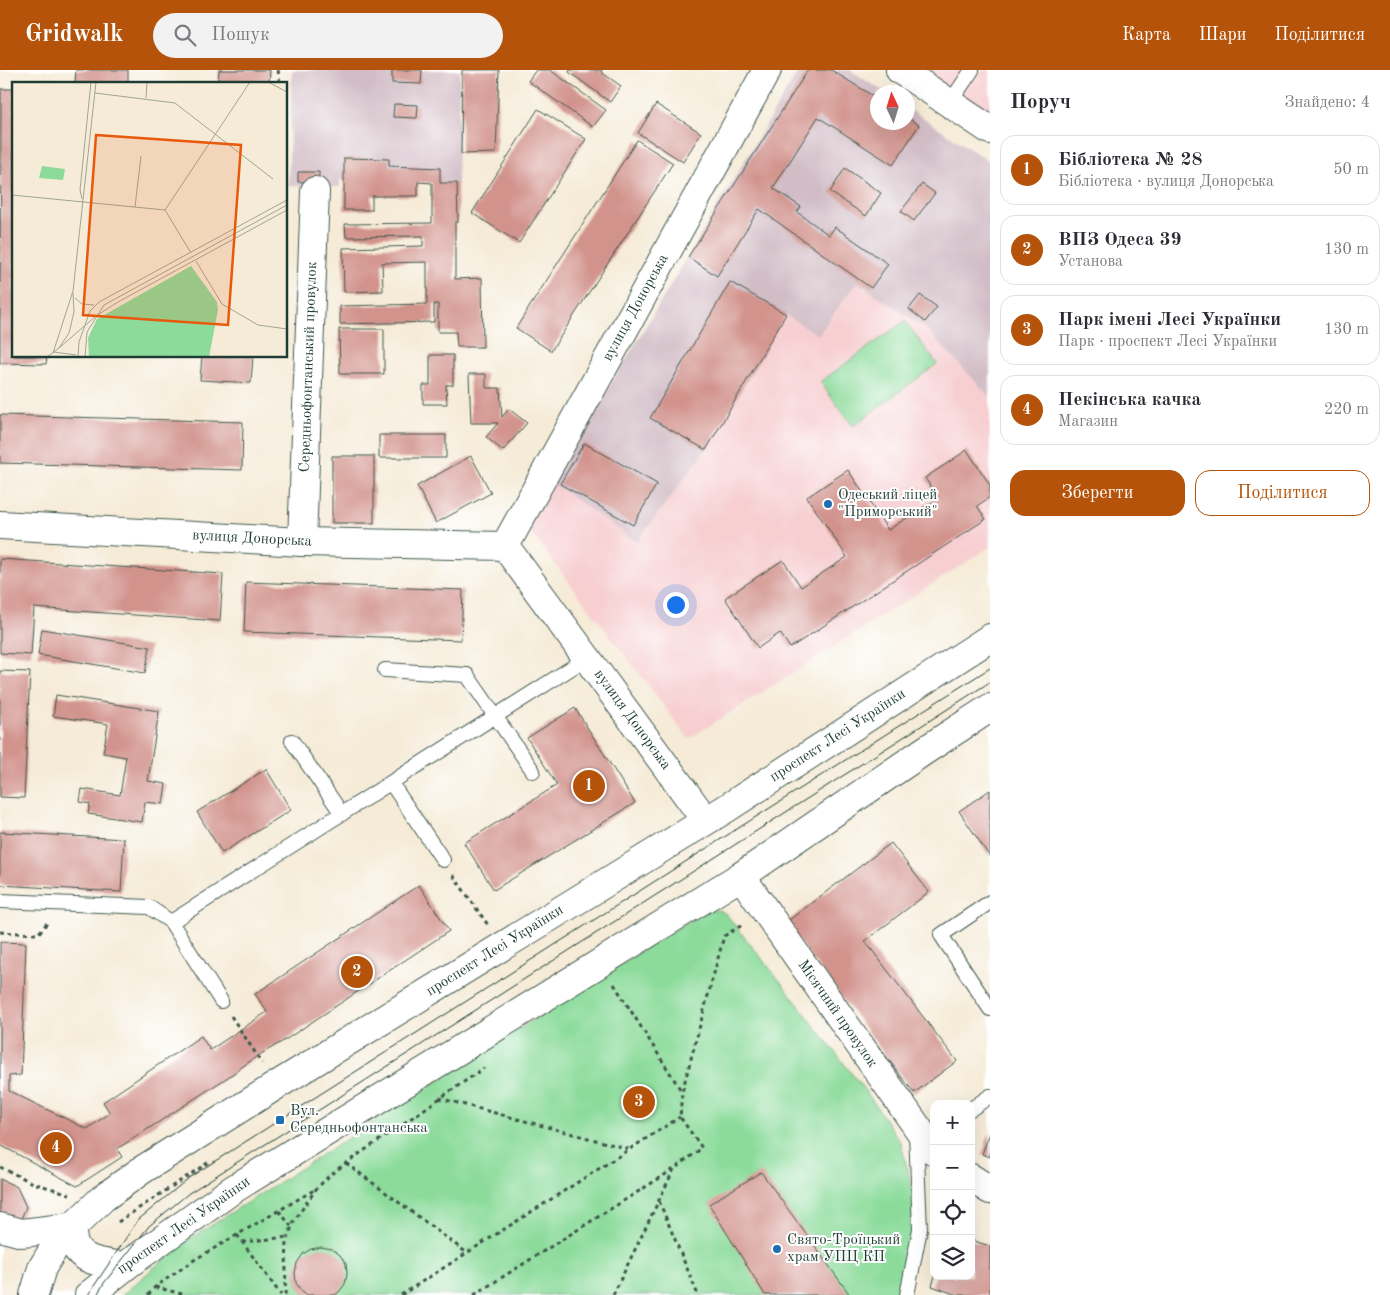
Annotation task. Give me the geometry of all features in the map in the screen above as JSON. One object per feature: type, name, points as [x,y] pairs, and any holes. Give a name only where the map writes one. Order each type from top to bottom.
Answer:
[{"type":"main road","name":"вулиця Донорська","points":[[505,546],[767,70]]},
{"type":"main road","points":[[900,70],[990,130]]},
{"type":"main road","name":"Середньофонтанський провулок","points":[[302,542],[315,191]]},
{"type":"main road","name":"вулиця Донорська","points":[[0,525],[302,542],[505,546]]},
{"type":"main road","name":"вулиця Донорська","points":[[505,546],[706,821]]},
{"type":"main road","name":"проспект Лесі Українки","points":[[34,1295],[42,1268],[58,1240],[102,1198],[142,1170],[706,821],[990,638]]},
{"type":"main road","name":"проспект Лесі Українки","points":[[89,1295],[125,1266],[232,1190],[741,876],[990,708]]},
{"type":"main road","name":"Місячний провулок","points":[[741,876],[927,1138]]},
{"type":"main road","points":[[975,1181],[990,1190]]},
{"type":"main road","points":[[0,1227],[22,1233],[71,1227],[74,1243],[81,1255],[94,1261],[125,1266]]},
{"type":"lane","points":[[949,104],[972,70]]},
{"type":"lane","points":[[171,922],[587,658]]},
{"type":"lane","points":[[385,670],[467,674],[533,771]]},
{"type":"lane","points":[[292,740],[342,814]]},
{"type":"lane","points":[[391,783],[443,860]]},
{"type":"lane","points":[[0,901],[149,907],[171,922],[221,1001]]},
{"type":"lane","points":[[990,902],[941,935],[990,1009]]},
{"type":"lane","points":[[975,1106],[990,1096]]},
{"type":"lane","points":[[907,1295],[920,1229],[927,1138]]},
{"type":"path","points":[[443,860],[490,928]]},
{"type":"path","points":[[0,932],[38,934],[63,903]]},
{"type":"path","points":[[474,1295],[674,1169],[702,1148],[680,1117],[682,1092],[724,936],[765,910]]},
{"type":"path","points":[[614,982],[682,1092]]},
{"type":"path","points":[[221,1001],[262,1063]]},
{"type":"path","points":[[285,1295],[288,1237],[294,1221],[316,1189],[330,1174],[346,1162],[489,1065]]},
{"type":"path","points":[[439,1098],[629,1149]]},
{"type":"path","points":[[401,1295],[680,1117]]},
{"type":"path","points":[[118,1223],[215,1158]]},
{"type":"path","points":[[346,1162],[467,1252]]},
{"type":"path","points":[[614,1295],[674,1169]]},
{"type":"path","points":[[148,1295],[155,1287],[194,1260],[316,1189]]},
{"type":"path","points":[[658,1201],[698,1295]]},
{"type":"path","points":[[279,1211],[292,1227]]},
{"type":"path","points":[[237,1235],[280,1295]]},
{"type":"path","points":[[242,1242],[288,1237]]},
{"type":"path","points":[[155,1287],[186,1295]]},
{"type":"shaded area","points":[[292,70],[460,70],[457,183],[340,180],[340,187],[288,186]]},
{"type":"shaded area","points":[[799,70],[850,70],[873,85],[870,85],[870,130],[915,130],[915,113],[990,162],[990,397],[925,328],[857,282],[818,335],[786,315],[706,450],[637,542],[552,483]]},
{"type":"shaded area","points":[[893,70],[990,70],[990,135]]},
{"type":"shaded area","name":"Одеський ліцей \"Приморський\"","points":[[857,282],[925,328],[990,397],[990,547],[689,739],[526,526],[552,483],[638,541],[706,450],[786,314],[818,335]]},
{"type":"green space","points":[[905,321],[937,364],[853,426],[820,382]]},
{"type":"green space","points":[[718,910],[726,914],[787,990],[872,1100],[901,1143],[915,1200],[905,1295],[122,1295],[182,1244],[676,929],[708,911]]},
{"type":"building","points":[[76,70],[128,70],[128,82],[75,82]]},
{"type":"building","points":[[219,70],[270,70],[269,82],[218,82]]},
{"type":"building","points":[[392,70],[422,70],[421,84],[392,83]]},
{"type":"building","points":[[462,70],[499,70],[496,153],[461,154]]},
{"type":"building","points":[[536,70],[550,70],[606,110],[593,127],[528,81]]},
{"type":"building","points":[[570,70],[602,70],[601,72],[621,86],[610,102],[569,72]]},
{"type":"building","points":[[808,70],[831,70],[870,94],[870,130],[915,130],[915,122],[919,125],[893,165],[818,117],[773,188],[801,207],[797,212],[829,235],[835,227],[888,264],[871,288],[759,209],[717,276],[688,257]]},
{"type":"building","points":[[1,89],[12,89],[12,358],[47,358],[46,364],[0,363]]},
{"type":"building","points":[[394,104],[418,105],[417,118],[393,117]]},
{"type":"building","points":[[656,104],[701,133],[683,162],[638,133]]},
{"type":"building","points":[[538,109],[586,139],[519,243],[472,213]]},
{"type":"building","points":[[637,140],[673,163],[551,351],[516,328]]},
{"type":"building","points":[[344,158],[389,159],[389,166],[440,168],[440,183],[457,183],[458,222],[455,222],[455,279],[482,278],[483,347],[457,347],[456,332],[438,332],[438,304],[434,304],[434,322],[340,324],[340,306],[427,304],[427,262],[382,263],[383,291],[344,292],[343,248],[423,246],[423,236],[346,237],[345,224],[432,223],[432,183],[418,182],[418,196],[372,196],[372,210],[344,210]]},
{"type":"building","points":[[845,168],[881,193],[866,216],[830,192]]},
{"type":"building","points":[[298,172],[319,172],[319,181],[298,182]]},
{"type":"building","points":[[922,184],[935,193],[914,221],[901,211]]},
{"type":"building","points":[[730,282],[786,314],[706,450],[650,418]]},
{"type":"building","points":[[920,295],[937,307],[925,322],[909,309]]},
{"type":"building","points":[[339,329],[384,329],[384,374],[340,374]]},
{"type":"building","points":[[430,355],[453,355],[453,385],[446,385],[447,404],[423,404],[423,385],[430,385]]},
{"type":"building","points":[[202,358],[253,358],[251,383],[200,380]]},
{"type":"building","points":[[469,374],[486,374],[486,388],[500,388],[502,417],[509,409],[527,423],[503,451],[486,437],[498,423],[471,423]]},
{"type":"building","points":[[0,415],[243,422],[242,470],[0,463]]},
{"type":"building","points":[[379,435],[446,435],[446,458],[379,458]]},
{"type":"building","points":[[584,443],[657,484],[633,525],[560,484]]},
{"type":"building","points":[[967,450],[990,485],[990,497],[977,506],[986,519],[790,648],[780,633],[758,648],[725,598],[783,560],[801,587],[847,557],[807,497],[848,470],[888,530],[938,498],[925,478]]},
{"type":"building","points":[[332,456],[374,456],[374,523],[332,523]]},
{"type":"building","points":[[471,456],[491,493],[436,523],[417,486]]},
{"type":"building","points":[[0,559],[223,574],[220,621],[34,608],[31,655],[0,653]]},
{"type":"building","points":[[246,582],[463,590],[461,640],[244,632]]},
{"type":"building","points":[[42,629],[150,647],[145,673],[38,655]]},
{"type":"building","points":[[0,671],[30,672],[24,798],[0,797]]},
{"type":"building","points":[[56,695],[159,711],[148,781],[166,784],[163,804],[145,802],[142,822],[88,814],[90,804],[80,802],[82,789],[120,795],[126,757],[103,753],[108,724],[53,716]]},
{"type":"building","points":[[575,708],[635,803],[494,890],[464,843],[557,785],[527,738]]},
{"type":"building","points":[[266,769],[291,810],[222,853],[197,812]]},
{"type":"building","points":[[990,790],[990,857],[959,811]]},
{"type":"building","points":[[0,832],[124,839],[121,892],[0,885]]},
{"type":"building","points":[[891,843],[929,892],[865,941],[957,1061],[914,1093],[785,923]]},
{"type":"building","points":[[419,885],[449,931],[117,1149],[122,1157],[77,1186],[0,1145],[0,942],[26,943],[21,1075],[9,1076],[9,1091],[87,1129],[110,1113],[103,1102],[201,1036],[210,1050],[267,1012],[255,994]]},
{"type":"building","points":[[990,1133],[990,1157],[982,1154]]},
{"type":"building","name":"Свято-Троїцький храм УПЦ КП","points":[[761,1172],[850,1295],[765,1295],[709,1204]]},
{"type":"building","points":[[0,1179],[17,1187],[26,1207],[21,1219],[0,1214]]},
{"type":"building","points":[[975,1241],[990,1246],[990,1295],[957,1295],[932,1286],[934,1280],[975,1280]]},
{"type":"building","points":[[321,1247],[332,1249],[340,1255],[346,1264],[345,1284],[335,1295],[307,1295],[302,1292],[296,1283],[297,1263],[303,1254],[311,1249]]},
{"type":"tram line","points":[[88,1295],[138,1220],[190,1177],[990,668]]},
{"type":"tram line","points":[[97,1295],[104,1283],[149,1226],[189,1193],[990,682]]},
{"type":"place","name":"Одеський ліцей \"Приморський\"","points":[[828,504]]},
{"type":"place","name":"Бібліотека № 28","points":[[589,786]]},
{"type":"place","name":"ВПЗ Одеса 39","points":[[357,972]]},
{"type":"place","name":"Парк імені Лесі Українки","points":[[639,1102]]},
{"type":"place","name":"Вул. Середньофонтанська","points":[[280,1120]]},
{"type":"place","name":"Пекінська качка","points":[[56,1148]]},
{"type":"place","name":"Свято-Троїцький храм УПЦ КП","points":[[777,1249]]}]
